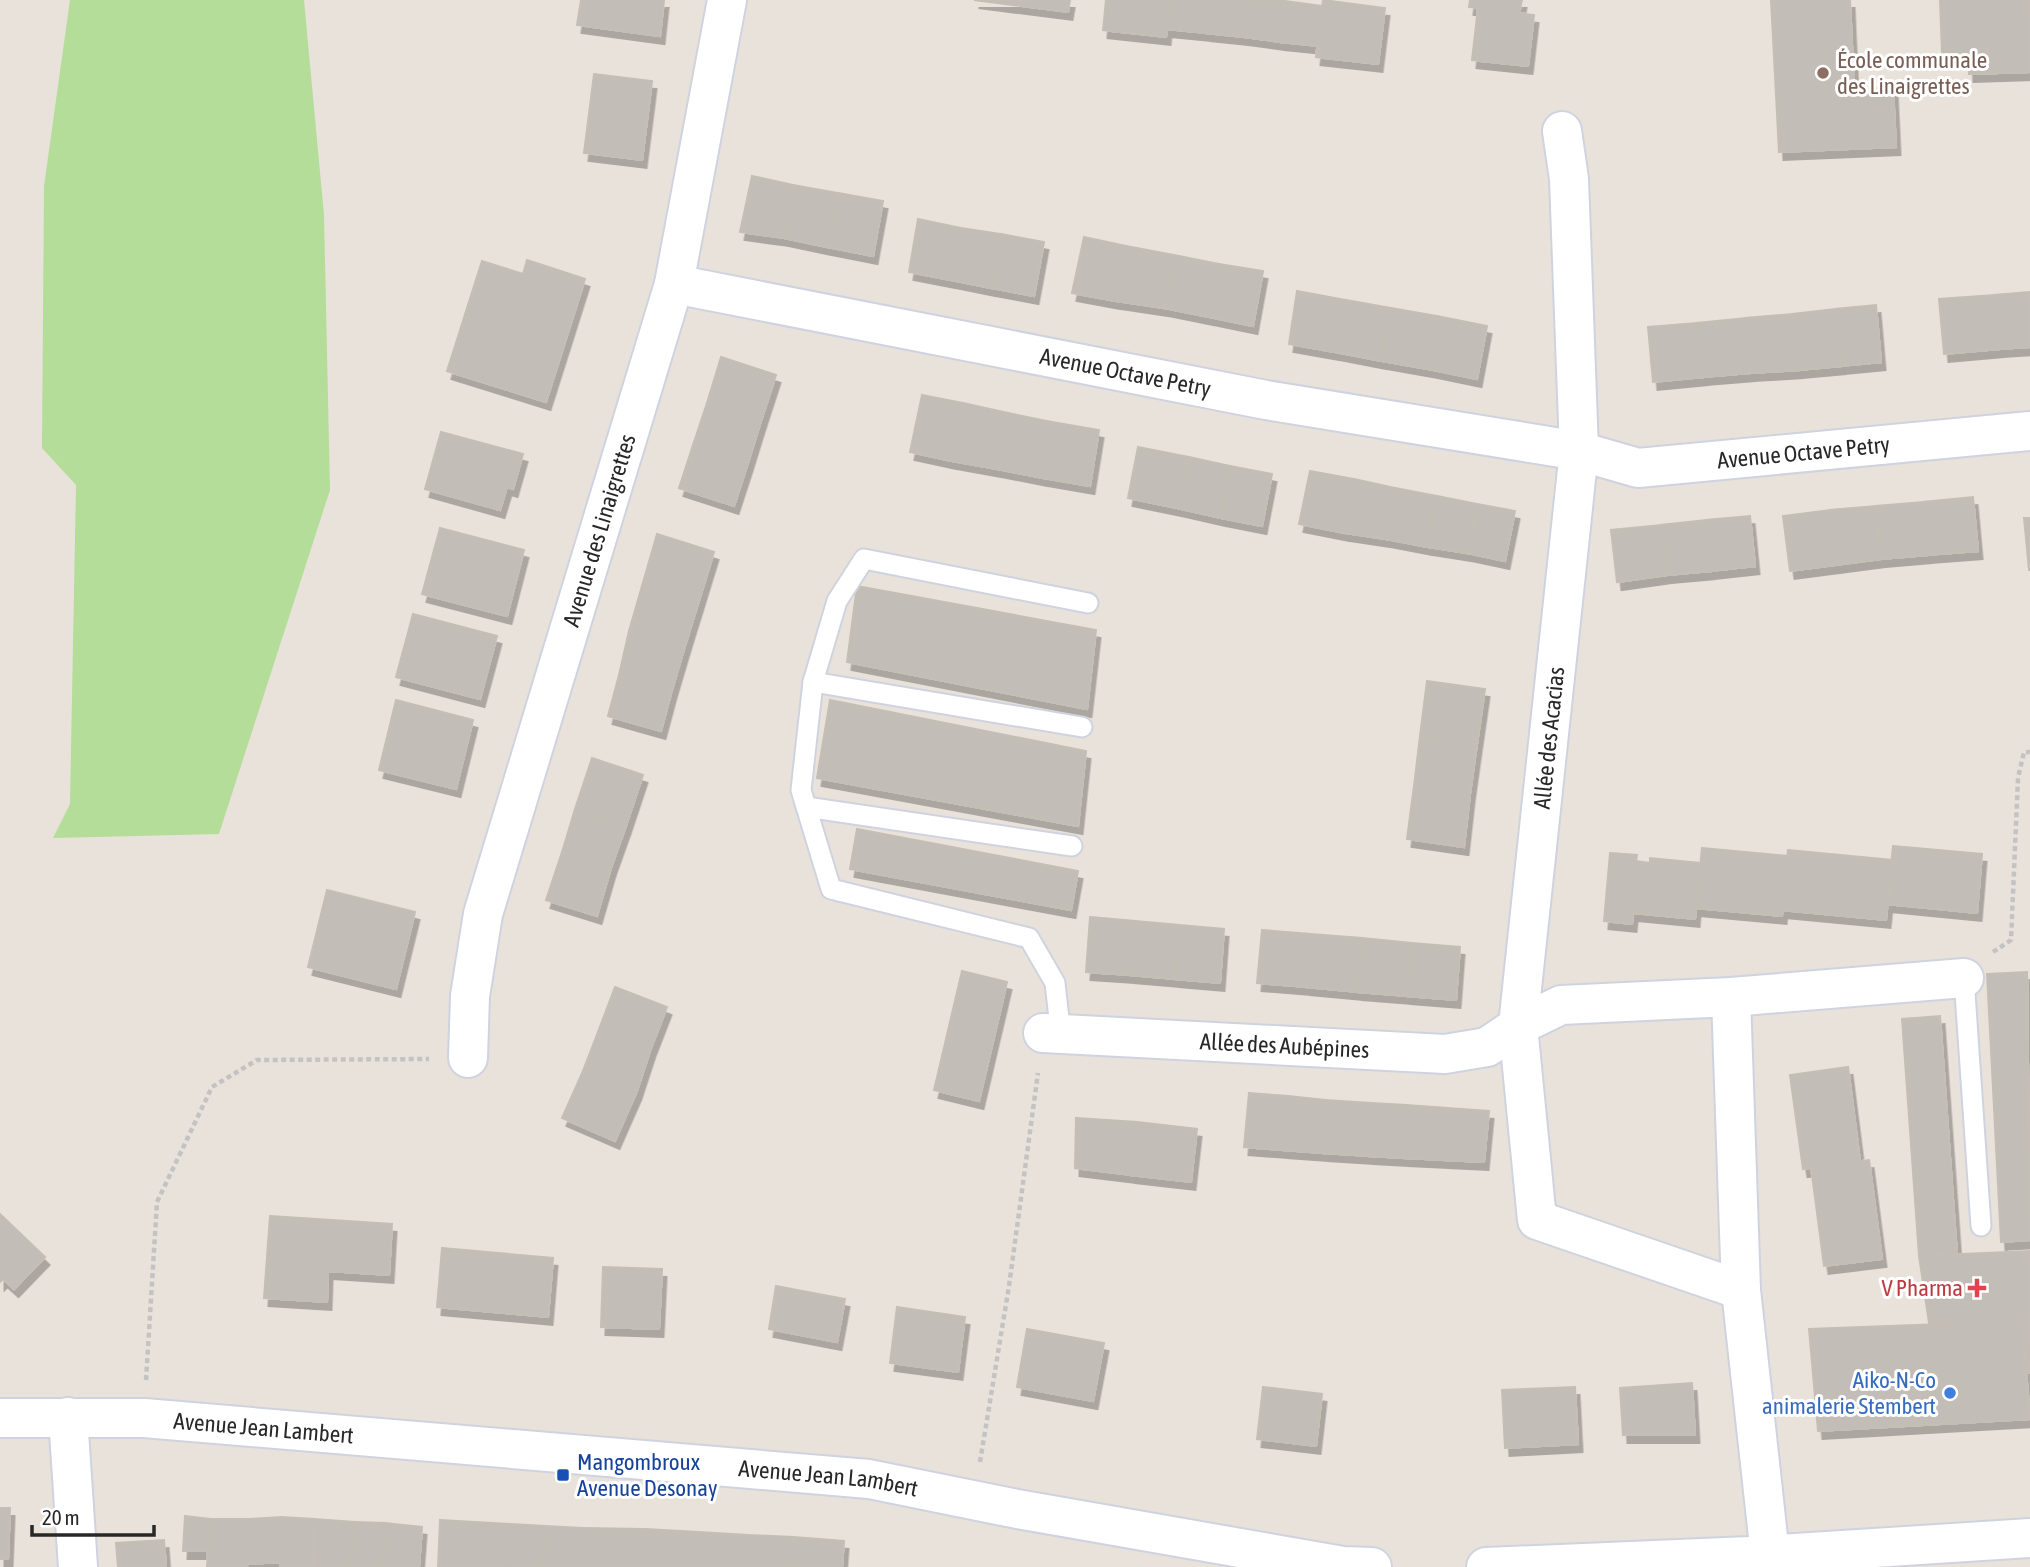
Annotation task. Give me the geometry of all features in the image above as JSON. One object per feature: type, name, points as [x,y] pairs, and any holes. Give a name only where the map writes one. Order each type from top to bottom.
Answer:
[{"type":"street","name":"Avenue des Linaigrettes","points":[[468,1058],[470,996],[483,914],[674,284],[727,0]]},
{"type":"street","points":[[1562,131],[1569,179],[1579,451]]},
{"type":"street","name":"Avenue Octave Petry","points":[[674,284],[1266,400],[1579,451],[1638,468],[2030,431]]},
{"type":"street","name":"Allée des Acacias","points":[[1579,451],[1518,1026],[1537,1220],[1741,1290]]},
{"type":"street","points":[[1518,1026],[1561,1005],[1731,997],[1964,978]]},
{"type":"street","points":[[1731,997],[1741,1290],[1770,1555]]},
{"type":"street","name":"Allée des Aubépines","points":[[1052,1034],[1445,1054],[1487,1047],[1518,1026]]},
{"type":"street","name":"Avenue Jean Lambert","points":[[0,1413],[68,1417]]},
{"type":"street","points":[[68,1417],[78,1567]]},
{"type":"street","name":"Avenue Jean Lambert","points":[[0,1418],[144,1418],[869,1479],[974,1501],[1343,1566],[1372,1567]]},
{"type":"street","points":[[1486,1567],[1770,1555],[2030,1538]]},
{"type":"lane","points":[[1052,1034],[1055,984],[1029,938],[831,889],[801,790],[813,682],[837,601],[864,559],[1088,603]]},
{"type":"lane","points":[[813,682],[1082,727]]},
{"type":"lane","points":[[806,807],[1072,846]]},
{"type":"lane","points":[[1964,978],[1981,1226]]},
{"type":"path","points":[[1964,978],[1986,956],[2011,940],[2018,778],[2024,752],[2030,752]]},
{"type":"path","points":[[974,1501],[1052,1034]]},
{"type":"path","points":[[144,1418],[157,1202],[212,1087],[257,1060],[468,1058]]},
{"type":"green space","points":[[70,0],[304,0],[324,215],[330,490],[219,834],[53,838],[70,804],[76,485],[42,448],[44,186]]},
{"type":"building","points":[[581,0],[664,0],[660,36],[577,25]]},
{"type":"building","points":[[974,0],[1070,0],[1068,12]]},
{"type":"building","points":[[1106,0],[1170,0],[1166,37],[1103,30]]},
{"type":"building","points":[[1170,0],[1209,0],[1206,33],[1167,29]]},
{"type":"building","points":[[1209,0],[1246,0],[1243,37],[1206,33]]},
{"type":"building","points":[[1246,0],[1285,1],[1281,42],[1243,37]]},
{"type":"building","points":[[1323,0],[1385,8],[1378,64],[1316,57]]},
{"type":"building","points":[[1470,0],[1522,0],[1519,14],[1469,7]]},
{"type":"building","points":[[1771,0],[1850,0],[1854,89],[1893,87],[1896,147],[1779,152]]},
{"type":"building","points":[[1940,0],[2030,0],[2030,72],[1969,74],[1968,53],[1942,53]]},
{"type":"building","points":[[1285,1],[1323,6],[1318,46],[1281,42]]},
{"type":"building","points":[[1478,8],[1534,15],[1528,66],[1472,60]]},
{"type":"building","points":[[594,74],[652,81],[642,160],[584,153]]},
{"type":"building","points":[[752,176],[793,185],[784,238],[740,232]]},
{"type":"building","points":[[793,185],[838,193],[827,247],[784,238]]},
{"type":"building","points":[[838,193],[883,201],[873,256],[827,247]]},
{"type":"building","points":[[918,219],[961,228],[951,280],[909,272]]},
{"type":"building","points":[[961,228],[1001,234],[991,288],[951,280]]},
{"type":"building","points":[[1001,234],[1044,242],[1034,296],[991,288]]},
{"type":"building","points":[[1084,237],[1126,246],[1116,301],[1072,293]]},
{"type":"building","points":[[1126,246],[1174,255],[1164,308],[1116,301]]},
{"type":"building","points":[[1174,255],[1219,264],[1209,317],[1164,308]]},
{"type":"building","points":[[527,260],[585,279],[546,402],[447,371],[482,261],[523,274]]},
{"type":"building","points":[[1219,264],[1263,271],[1253,326],[1209,317]]},
{"type":"building","points":[[1297,291],[1346,300],[1335,352],[1289,344]]},
{"type":"building","points":[[2030,292],[2030,347],[1999,349],[1994,295]]},
{"type":"building","points":[[1994,295],[1999,349],[1944,354],[1939,299]]},
{"type":"building","points":[[1346,300],[1391,308],[1382,361],[1335,352]]},
{"type":"building","points":[[1876,305],[1881,362],[1841,366],[1835,309]]},
{"type":"building","points":[[1391,308],[1437,316],[1428,369],[1382,361]]},
{"type":"building","points":[[1835,309],[1841,366],[1799,370],[1793,314]]},
{"type":"building","points":[[1793,314],[1799,370],[1750,373],[1746,318]]},
{"type":"building","points":[[1437,316],[1487,326],[1477,379],[1428,369]]},
{"type":"building","points":[[1746,318],[1750,373],[1703,377],[1697,323]]},
{"type":"building","points":[[1697,323],[1703,377],[1653,382],[1648,327]]},
{"type":"building","points":[[721,357],[776,375],[761,421],[707,403]]},
{"type":"building","points":[[922,395],[963,403],[952,461],[910,452]]},
{"type":"building","points":[[707,403],[761,421],[748,463],[693,445]]},
{"type":"building","points":[[963,403],[1008,413],[997,469],[952,461]]},
{"type":"building","points":[[1008,413],[1052,422],[1043,478],[997,469]]},
{"type":"building","points":[[1052,422],[1099,430],[1090,486],[1043,478]]},
{"type":"building","points":[[441,432],[523,454],[513,489],[507,487],[500,510],[425,489]]},
{"type":"building","points":[[693,445],[748,463],[734,506],[679,488]]},
{"type":"building","points":[[1138,447],[1189,457],[1177,508],[1128,498]]},
{"type":"building","points":[[1189,457],[1230,466],[1221,518],[1177,508]]},
{"type":"building","points":[[1230,466],[1272,474],[1262,526],[1221,518]]},
{"type":"building","points":[[1310,471],[1354,479],[1345,533],[1299,524]]},
{"type":"building","points":[[1354,479],[1395,488],[1386,539],[1345,533]]},
{"type":"building","points":[[1395,488],[1437,496],[1428,547],[1386,539]]},
{"type":"building","points":[[1437,496],[1477,504],[1467,553],[1428,547]]},
{"type":"building","points":[[1973,497],[1978,551],[1927,555],[1923,502]]},
{"type":"building","points":[[1923,502],[1927,555],[1882,559],[1876,506]]},
{"type":"building","points":[[1477,504],[1515,511],[1505,561],[1467,553]]},
{"type":"building","points":[[1876,506],[1882,559],[1836,565],[1830,510]]},
{"type":"building","points":[[1830,510],[1836,565],[1790,571],[1783,516]]},
{"type":"building","points":[[1750,516],[1755,566],[1711,571],[1706,520]]},
{"type":"building","points":[[2024,518],[2030,518],[2030,570],[2029,570]]},
{"type":"building","points":[[1706,520],[1711,571],[1668,575],[1661,525]]},
{"type":"building","points":[[1661,525],[1668,575],[1617,582],[1611,530]]},
{"type":"building","points":[[440,528],[524,550],[507,616],[422,594]]},
{"type":"building","points":[[657,534],[714,552],[698,604],[642,586]]},
{"type":"building","points":[[642,586],[698,604],[685,646],[629,631]]},
{"type":"building","points":[[857,586],[1096,630],[1087,709],[847,662]]},
{"type":"building","points":[[413,614],[497,636],[480,699],[396,677]]},
{"type":"building","points":[[629,631],[685,646],[672,690],[619,675]]},
{"type":"building","points":[[619,675],[672,690],[661,731],[608,716]]},
{"type":"building","points":[[1427,681],[1485,689],[1477,744],[1420,736]]},
{"type":"building","points":[[396,700],[473,720],[456,789],[379,770]]},
{"type":"building","points":[[830,700],[1086,751],[1078,826],[817,778]]},
{"type":"building","points":[[1420,736],[1477,744],[1470,794],[1414,786]]},
{"type":"building","points":[[592,758],[643,775],[626,826],[575,809]]},
{"type":"building","points":[[1414,786],[1470,794],[1464,847],[1407,839]]},
{"type":"building","points":[[575,809],[626,826],[611,868],[562,852]]},
{"type":"building","points":[[857,829],[1078,871],[1071,910],[850,869]]},
{"type":"building","points":[[1893,846],[1982,854],[1977,913],[1887,904]]},
{"type":"building","points":[[1702,848],[1788,856],[1782,916],[1696,908]]},
{"type":"building","points":[[1788,850],[1892,860],[1886,920],[1782,910]]},
{"type":"building","points":[[562,852],[611,868],[597,916],[546,900]]},
{"type":"building","points":[[1610,853],[1637,855],[1636,861],[1650,863],[1650,858],[1700,863],[1695,919],[1633,913],[1632,924],[1604,921]]},
{"type":"building","points":[[327,890],[415,912],[396,989],[308,967]]},
{"type":"building","points":[[1090,917],[1135,921],[1130,975],[1086,972]]},
{"type":"building","points":[[1135,921],[1179,925],[1175,979],[1130,975]]},
{"type":"building","points":[[1179,925],[1224,929],[1220,983],[1175,979]]},
{"type":"building","points":[[1262,930],[1310,934],[1306,987],[1257,983]]},
{"type":"building","points":[[1310,934],[1362,938],[1358,992],[1306,987]]},
{"type":"building","points":[[1362,938],[1411,943],[1407,996],[1358,992]]},
{"type":"building","points":[[1411,943],[1460,947],[1456,1000],[1407,996]]},
{"type":"building","points":[[962,971],[1007,982],[979,1101],[934,1090]]},
{"type":"building","points":[[2027,972],[2030,1240],[2001,1242],[1987,974]]},
{"type":"building","points":[[615,987],[667,1007],[650,1051],[598,1032]]},
{"type":"building","points":[[1940,1016],[1957,1254],[1919,1256],[1902,1019]]},
{"type":"building","points":[[598,1032],[650,1051],[637,1091],[583,1071]]},
{"type":"building","points":[[1848,1067],[1860,1161],[1803,1169],[1790,1075]]},
{"type":"building","points":[[583,1071],[637,1091],[615,1141],[562,1118]]},
{"type":"building","points":[[1249,1093],[1288,1096],[1283,1150],[1244,1147]]},
{"type":"building","points":[[1288,1096],[1325,1100],[1323,1153],[1283,1150]]},
{"type":"building","points":[[1325,1100],[1371,1103],[1369,1156],[1323,1153]]},
{"type":"building","points":[[1371,1103],[1406,1105],[1404,1158],[1369,1156]]},
{"type":"building","points":[[1406,1105],[1447,1108],[1444,1160],[1404,1158]]},
{"type":"building","points":[[1447,1108],[1489,1111],[1484,1162],[1444,1160]]},
{"type":"building","points":[[1076,1118],[1137,1122],[1131,1175],[1075,1168]]},
{"type":"building","points":[[1137,1122],[1197,1129],[1191,1182],[1131,1175]]},
{"type":"building","points":[[1869,1160],[1882,1259],[1824,1266],[1811,1167]]},
{"type":"building","points":[[0,1214],[45,1257],[14,1289],[3,1279],[0,1282]]},
{"type":"building","points":[[270,1216],[392,1224],[389,1275],[328,1271],[327,1302],[264,1298]]},
{"type":"building","points":[[442,1248],[553,1258],[548,1317],[437,1307]]},
{"type":"building","name":"V Pharma","points":[[2030,1251],[2030,1373],[2027,1373],[2022,1321],[1929,1323],[1919,1256]]},
{"type":"building","points":[[603,1267],[662,1269],[659,1329],[601,1327]]},
{"type":"building","points":[[776,1286],[845,1299],[837,1342],[769,1329]]},
{"type":"building","points":[[897,1307],[965,1317],[958,1372],[890,1363]]},
{"type":"building","points":[[2022,1321],[2030,1419],[1818,1431],[1809,1329]]},
{"type":"building","points":[[1027,1329],[1104,1343],[1093,1401],[1017,1387]]},
{"type":"building","points":[[1692,1383],[1695,1435],[1623,1435],[1620,1388]]},
{"type":"building","points":[[1263,1387],[1322,1394],[1316,1446],[1257,1439]]},
{"type":"building","points":[[1575,1387],[1578,1444],[1505,1448],[1502,1390]]},
{"type":"building","points":[[0,1508],[10,1508],[8,1559],[0,1559]]},
{"type":"building","points":[[185,1516],[210,1519],[209,1551],[183,1551]]},
{"type":"building","points":[[281,1517],[280,1562],[247,1564],[250,1519]]},
{"type":"building","points":[[281,1517],[314,1519],[312,1567],[280,1567]]},
{"type":"building","points":[[210,1519],[250,1519],[247,1567],[207,1567]]},
{"type":"building","points":[[314,1519],[354,1522],[351,1567],[314,1567]]},
{"type":"building","points":[[440,1520],[510,1524],[507,1567],[438,1567]]},
{"type":"building","points":[[354,1522],[385,1523],[382,1567],[351,1567]]},
{"type":"building","points":[[385,1523],[422,1527],[419,1567],[384,1567]]},
{"type":"building","points":[[510,1524],[545,1526],[543,1567],[507,1567]]},
{"type":"building","points":[[545,1526],[582,1528],[580,1567],[543,1567]]},
{"type":"building","points":[[582,1528],[645,1529],[643,1567],[580,1567]]},
{"type":"building","points":[[645,1529],[698,1532],[696,1567],[643,1567]]},
{"type":"building","points":[[698,1532],[748,1535],[746,1567],[696,1567]]},
{"type":"building","points":[[748,1535],[793,1537],[791,1567],[746,1567]]},
{"type":"building","points":[[793,1537],[844,1541],[842,1567],[791,1567]]},
{"type":"building","points":[[164,1540],[166,1567],[118,1567],[116,1543]]},
{"type":"place","name":"École communale des Linaigrettes","points":[[1823,73]]},
{"type":"place","name":"V Pharma","points":[[1977,1288]]},
{"type":"place","name":"Aiko-N-Co animalerie Stembert","points":[[1950,1393]]},
{"type":"place","name":"Mangombroux Avenue Desonay","points":[[563,1475]]}]
